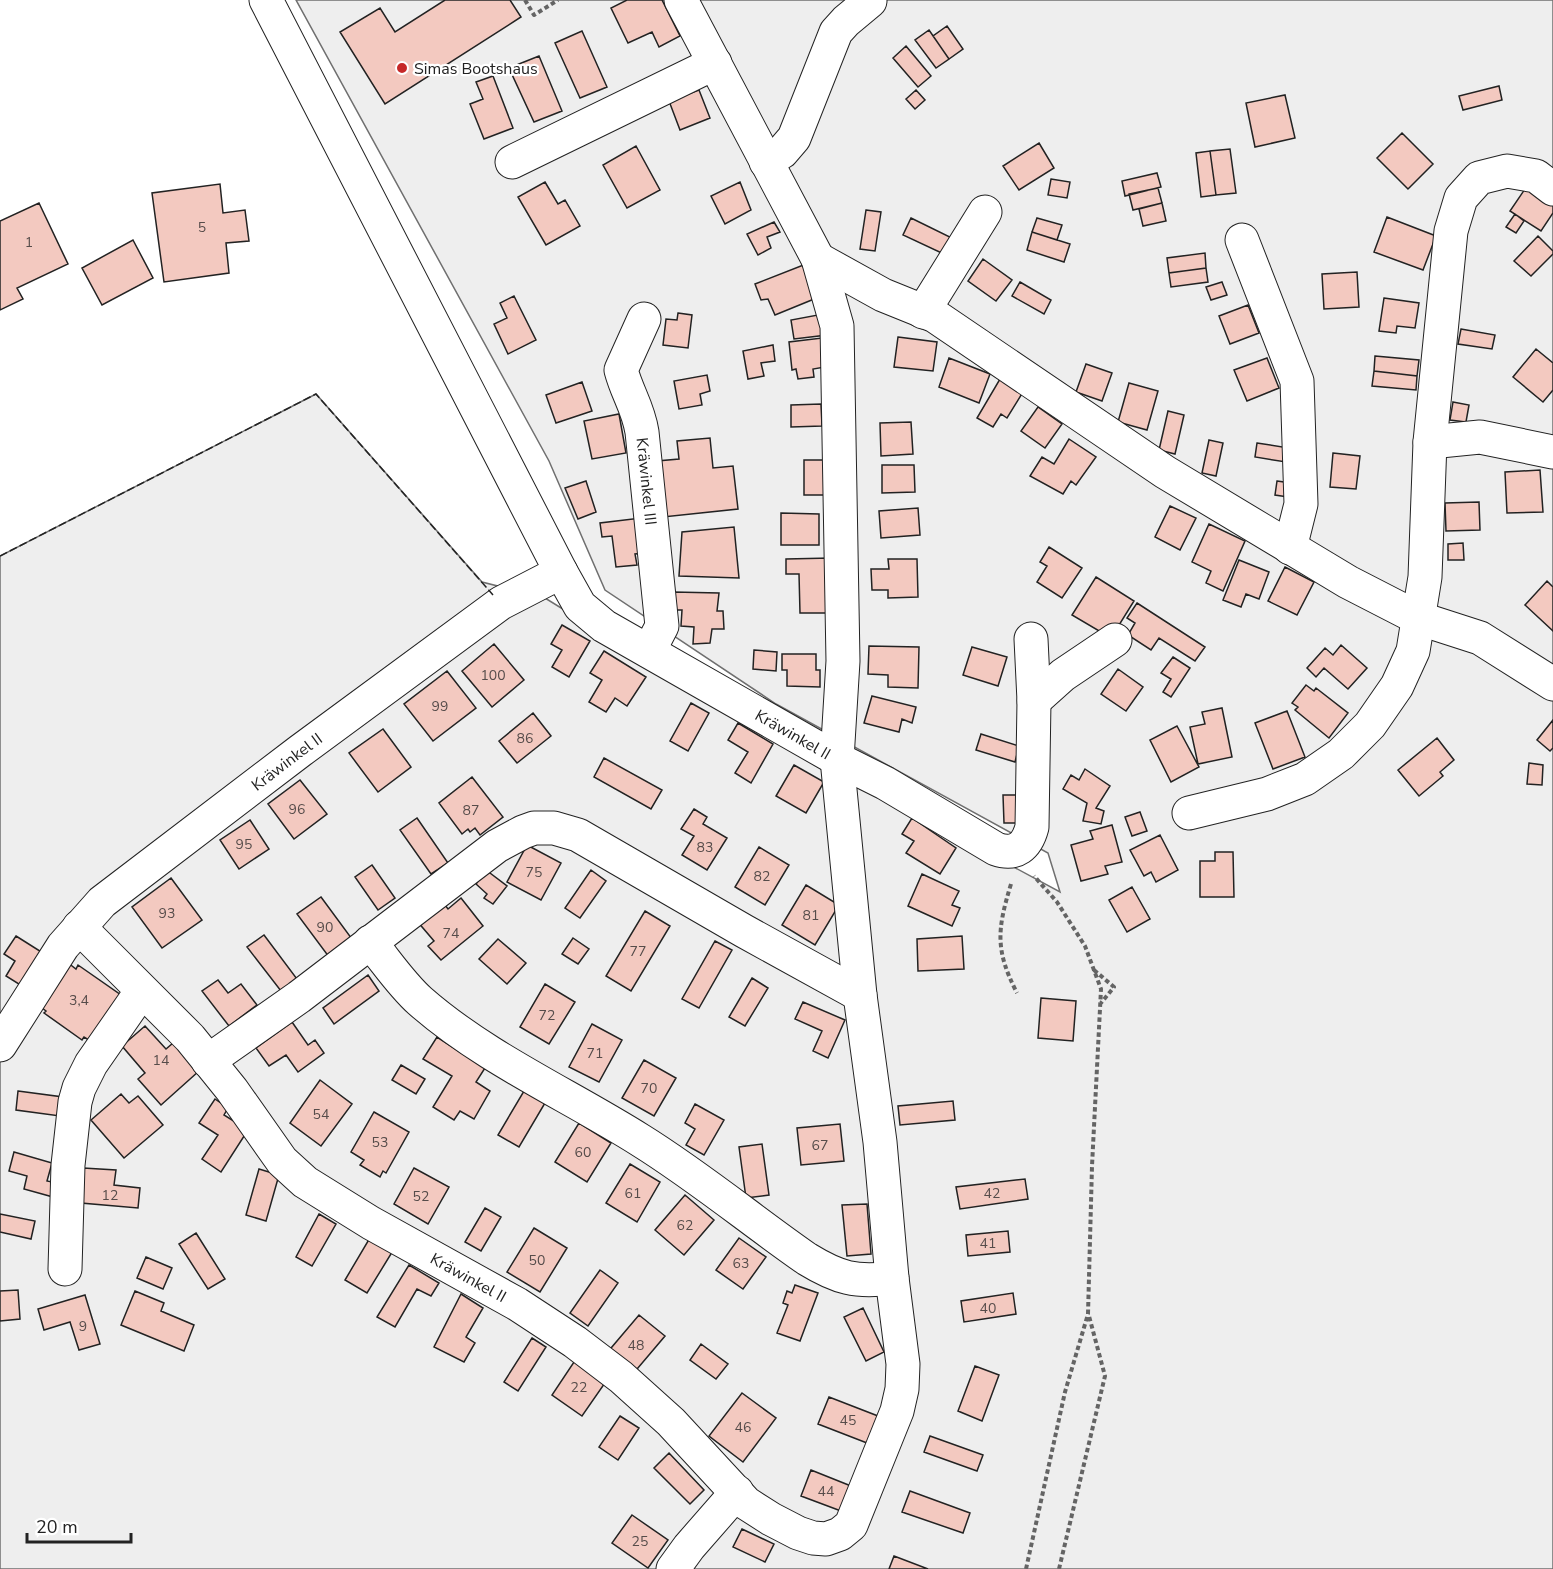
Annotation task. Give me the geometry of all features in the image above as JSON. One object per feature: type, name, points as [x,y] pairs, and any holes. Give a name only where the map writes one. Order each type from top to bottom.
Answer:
[{"type":"lane","name":"Kräwinkel II","points":[[79,927],[141,992],[190,1038],[232,1090],[268,1143],[293,1172],[342,1205],[517,1304],[575,1342],[621,1377],[671,1422],[746,1503],[771,1519],[813,1538],[826,1539],[834,1538],[851,1525],[888,1437],[900,1400],[903,1364],[892,1278],[880,1142],[860,995],[837,759],[604,626],[580,606],[266,0]]},
{"type":"lane","points":[[681,0],[818,259],[837,326],[843,661],[837,759],[885,783],[1009,857],[1011,852],[1024,845],[1032,827],[1034,701],[1031,639]]},
{"type":"lane","points":[[766,162],[782,152],[794,138],[836,32],[870,1]]},
{"type":"lane","points":[[512,162],[715,63]]},
{"type":"lane","points":[[1189,813],[1267,794],[1305,779],[1341,754],[1370,725],[1398,686],[1413,651],[1425,577],[1430,442],[1451,231],[1461,198],[1479,178],[1507,171],[1536,176],[1553,189]]},
{"type":"lane","points":[[923,312],[985,212]]},
{"type":"lane","points":[[1242,240],[1297,381],[1301,504],[1290,548]]},
{"type":"lane","points":[[818,259],[883,295],[935,316],[1165,472],[1348,582],[1418,618],[1480,638],[1553,684]]},
{"type":"lane","name":"Kräwinkel III","points":[[644,319],[621,370],[626,387],[639,413],[662,626],[649,651]]},
{"type":"lane","points":[[1430,442],[1480,437],[1553,452]]},
{"type":"lane","name":"Kräwinkel II","points":[[0,1045],[63,946],[102,902],[309,744],[501,603],[561,572]]},
{"type":"lane","points":[[1034,701],[1063,675],[1115,640]]},
{"type":"lane","points":[[208,1061],[299,997],[497,846],[523,832],[547,827],[588,839],[744,932],[860,995]]},
{"type":"lane","points":[[370,942],[418,999],[442,1018],[474,1040],[673,1161],[807,1259],[827,1271],[853,1280],[870,1281],[892,1278]]},
{"type":"lane","points":[[65,1269],[68,1165],[77,1095],[91,1064],[141,992]]},
{"type":"lane","points":[[673,1569],[736,1492]]},
{"type":"path","points":[[525,0],[534,15],[558,0]]},
{"type":"path","points":[[1009,857],[1035,877],[1057,902],[1085,946],[1101,989],[1092,1166],[1088,1314],[1065,1392],[1026,1569]]},
{"type":"path","points":[[1009,857],[1000,926],[1000,949],[1007,973],[1017,993]]},
{"type":"path","points":[[1094,970],[1114,987],[1101,1003]]},
{"type":"path","points":[[1059,1569],[1105,1376],[1088,1314]]},
{"type":"shaded area","points":[[296,0],[1553,0],[1553,1569],[0,1569],[0,556],[316,394],[482,582],[545,598],[756,728],[1060,892],[1048,853],[776,704],[605,590],[549,461]]},
{"type":"building","name":"Simas Bootshaus","points":[[445,0],[510,0],[521,17],[385,104],[340,32],[380,8],[395,32]]},
{"type":"building","points":[[627,0],[662,0],[680,36],[659,47],[652,32],[628,43],[611,8]]},
{"type":"building","points":[[947,26],[963,49],[949,59],[933,36]]},
{"type":"building","points":[[929,30],[949,59],[936,68],[915,40]]},
{"type":"building","points":[[582,31],[607,87],[580,98],[555,43]]},
{"type":"building","points":[[906,46],[931,76],[918,87],[893,58]]},
{"type":"building","points":[[539,56],[562,111],[534,122],[509,68]]},
{"type":"building","points":[[493,76],[513,128],[484,139],[470,104],[483,99],[476,82]]},
{"type":"building","points":[[1499,86],[1502,100],[1463,110],[1459,96]]},
{"type":"building","points":[[699,90],[710,118],[680,130],[669,101]]},
{"type":"building","points":[[916,90],[925,100],[915,109],[906,99]]},
{"type":"building","points":[[1285,95],[1295,138],[1255,147],[1246,103]]},
{"type":"building","points":[[1402,133],[1433,164],[1408,189],[1377,158]]},
{"type":"building","points":[[1039,143],[1054,168],[1019,190],[1003,166]]},
{"type":"building","points":[[636,146],[660,190],[627,208],[603,165]]},
{"type":"building","points":[[1230,149],[1236,193],[1216,195],[1210,151]]},
{"type":"building","points":[[1210,151],[1216,195],[1201,197],[1196,153]]},
{"type":"building","points":[[1157,173],[1161,187],[1125,196],[1122,181]]},
{"type":"building","points":[[1051,179],[1070,182],[1067,198],[1048,195]]},
{"type":"building","points":[[545,182],[558,204],[565,200],[580,226],[546,245],[518,197]]},
{"type":"building","points":[[740,182],[751,210],[725,224],[711,196]]},
{"type":"building","points":[[220,184],[223,213],[245,210],[249,241],[226,243],[229,273],[164,282],[152,193]]},
{"type":"building","points":[[1527,186],[1553,204],[1553,213],[1541,231],[1510,211]]},
{"type":"building","points":[[1158,188],[1162,203],[1133,210],[1129,194]]},
{"type":"building","points":[[39,203],[68,264],[17,288],[23,299],[0,310],[0,221]]},
{"type":"building","points":[[1162,203],[1166,221],[1143,226],[1139,209]]},
{"type":"building","points":[[866,210],[881,212],[875,251],[860,249]]},
{"type":"building","points":[[1515,214],[1524,221],[1516,233],[1506,227]]},
{"type":"building","points":[[1387,217],[1436,236],[1423,270],[1374,252]]},
{"type":"building","points":[[911,218],[956,240],[948,256],[903,235]]},
{"type":"building","points":[[1037,218],[1062,225],[1057,240],[1032,232]]},
{"type":"building","points":[[774,222],[780,232],[767,237],[771,248],[758,255],[747,234]]},
{"type":"building","points":[[1032,232],[1070,244],[1064,262],[1027,250]]},
{"type":"building","points":[[1538,236],[1553,251],[1553,254],[1531,276],[1514,261]]},
{"type":"building","points":[[133,240],[153,278],[102,305],[82,268]]},
{"type":"building","points":[[1205,253],[1206,268],[1169,273],[1167,258]]},
{"type":"building","points":[[983,259],[1012,280],[996,301],[968,281]]},
{"type":"building","points":[[806,264],[819,297],[775,315],[768,299],[761,300],[755,284]]},
{"type":"building","points":[[1206,268],[1208,282],[1171,287],[1169,273]]},
{"type":"building","points":[[1357,272],[1359,307],[1324,309],[1322,274]]},
{"type":"building","points":[[1020,282],[1051,300],[1044,314],[1012,296]]},
{"type":"building","points":[[1222,282],[1227,295],[1211,300],[1206,287]]},
{"type":"building","points":[[514,296],[536,340],[508,354],[494,324],[507,318],[500,303]]},
{"type":"building","points":[[1384,298],[1419,303],[1415,328],[1397,326],[1396,333],[1379,331]]},
{"type":"building","points":[[1248,305],[1259,333],[1230,344],[1219,316]]},
{"type":"building","points":[[678,313],[692,315],[688,348],[663,345],[666,319],[677,320]]},
{"type":"building","points":[[823,314],[827,335],[794,339],[791,320]]},
{"type":"building","points":[[1461,329],[1495,335],[1492,349],[1458,344]]},
{"type":"building","points":[[898,337],[937,342],[933,371],[894,367]]},
{"type":"building","points":[[822,338],[825,367],[813,369],[814,377],[798,379],[796,369],[792,370],[789,342]]},
{"type":"building","points":[[773,345],[775,361],[761,363],[764,376],[748,379],[743,351]]},
{"type":"building","points":[[1536,349],[1553,363],[1553,390],[1543,402],[1513,377]]},
{"type":"building","points":[[1375,356],[1419,360],[1417,376],[1374,371]]},
{"type":"building","points":[[949,358],[990,374],[979,403],[939,387]]},
{"type":"building","points":[[1267,358],[1279,388],[1247,401],[1234,370]]},
{"type":"building","points":[[1086,364],[1112,373],[1102,401],[1076,392]]},
{"type":"building","points":[[1374,371],[1417,376],[1416,390],[1372,386]]},
{"type":"building","points":[[707,375],[710,391],[700,394],[702,405],[679,409],[674,381]]},
{"type":"building","points":[[1000,379],[1023,392],[1007,418],[1001,414],[993,427],[977,418]]},
{"type":"building","points":[[582,382],[592,411],[556,423],[546,395]]},
{"type":"building","points":[[1129,383],[1158,391],[1147,430],[1118,422]]},
{"type":"building","points":[[1453,402],[1469,405],[1466,422],[1450,420]]},
{"type":"building","points":[[821,404],[822,426],[791,427],[791,405]]},
{"type":"building","points":[[1038,407],[1062,424],[1045,448],[1021,431]]},
{"type":"building","points":[[1168,411],[1184,415],[1175,454],[1159,450]]},
{"type":"building","points":[[619,414],[626,453],[592,459],[584,421]]},
{"type":"building","points":[[911,422],[913,454],[881,456],[880,423]]},
{"type":"building","points":[[710,438],[713,468],[733,466],[738,509],[663,517],[657,461],[679,459],[677,441]]},
{"type":"building","points":[[1069,439],[1096,457],[1076,485],[1071,481],[1063,494],[1030,476],[1042,457],[1054,464]]},
{"type":"building","points":[[1209,440],[1223,443],[1216,476],[1202,473]]},
{"type":"building","points":[[1257,443],[1289,448],[1286,462],[1255,457]]},
{"type":"building","points":[[1333,453],[1360,456],[1356,489],[1330,487]]},
{"type":"building","points":[[804,460],[831,460],[831,495],[804,495]]},
{"type":"building","points":[[882,465],[914,465],[915,492],[882,493]]},
{"type":"building","points":[[1540,470],[1543,512],[1507,513],[1505,472]]},
{"type":"building","points":[[586,481],[596,512],[578,519],[565,488]]},
{"type":"building","points":[[1277,481],[1291,483],[1288,497],[1275,495]]},
{"type":"building","points":[[1479,502],[1480,530],[1446,531],[1445,503]]},
{"type":"building","points":[[1170,506],[1196,518],[1180,550],[1155,537]]},
{"type":"building","points":[[918,508],[920,535],[881,538],[879,511]]},
{"type":"building","points":[[781,513],[819,514],[819,545],[781,545]]},
{"type":"building","points":[[641,518],[645,553],[635,554],[637,565],[616,567],[612,536],[602,537],[600,523]]},
{"type":"building","points":[[1209,524],[1245,541],[1223,591],[1206,583],[1211,571],[1192,562]]},
{"type":"building","points":[[734,527],[739,578],[679,576],[682,532]]},
{"type":"building","points":[[1463,543],[1464,560],[1448,560],[1448,544]]},
{"type":"building","points":[[1049,547],[1082,568],[1062,598],[1037,582],[1047,566],[1040,562]]},
{"type":"building","points":[[831,558],[832,613],[800,613],[799,574],[786,574],[786,559]]},
{"type":"building","points":[[888,559],[917,559],[918,597],[888,598],[888,590],[872,590],[871,569],[889,569]]},
{"type":"building","points":[[1239,560],[1269,572],[1259,599],[1246,594],[1241,607],[1223,600]]},
{"type":"building","points":[[1285,567],[1314,582],[1297,615],[1268,601]]},
{"type":"building","points":[[1096,577],[1134,601],[1111,638],[1072,615]]},
{"type":"building","points":[[1547,581],[1553,587],[1553,631],[1525,605]]},
{"type":"building","points":[[673,592],[719,593],[717,611],[723,611],[724,629],[712,629],[710,643],[693,644],[694,627],[681,626],[682,610],[674,610]]},
{"type":"building","points":[[1137,603],[1205,647],[1195,661],[1159,638],[1151,650],[1128,635],[1135,623],[1127,618]]},
{"type":"building","points":[[562,625],[590,641],[569,677],[552,667],[562,650],[551,644]]},
{"type":"building","points":[[494,644],[524,680],[492,707],[462,671]]},
{"type":"building","points":[[1341,645],[1367,668],[1348,689],[1324,668],[1316,677],[1307,668],[1325,648],[1333,655]]},
{"type":"building","points":[[869,646],[919,647],[918,688],[888,687],[888,675],[868,674]]},
{"type":"building","points":[[972,647],[1007,657],[998,686],[963,675]]},
{"type":"building","points":[[754,650],[777,652],[776,671],[753,669]]},
{"type":"building","points":[[604,651],[646,677],[627,706],[615,698],[606,712],[589,702],[602,680],[590,673]]},
{"type":"building","points":[[782,654],[816,654],[816,670],[820,670],[820,687],[787,686],[787,670],[782,670]]},
{"type":"building","points":[[1173,657],[1190,668],[1171,697],[1163,692],[1171,679],[1161,673]]},
{"type":"building","points":[[1118,669],[1143,687],[1126,711],[1101,694]]},
{"type":"building","points":[[447,671],[476,708],[433,741],[404,704]]},
{"type":"building","points":[[1306,685],[1314,691],[1316,688],[1348,713],[1329,738],[1295,710],[1298,707],[1292,703]]},
{"type":"building","points":[[872,696],[916,707],[912,723],[902,719],[899,732],[864,723]]},
{"type":"building","points":[[691,703],[709,713],[688,751],[670,741]]},
{"type":"building","points":[[1222,708],[1232,757],[1198,764],[1190,727],[1205,724],[1202,712]]},
{"type":"building","points":[[1287,711],[1305,757],[1273,769],[1255,723]]},
{"type":"building","points":[[533,713],[551,736],[517,763],[499,741]]},
{"type":"building","points":[[1553,720],[1553,748],[1550,751],[1537,740]]},
{"type":"building","points":[[738,723],[773,744],[751,783],[735,773],[748,752],[728,740]]},
{"type":"building","points":[[1177,726],[1199,767],[1171,782],[1150,740]]},
{"type":"building","points":[[383,729],[411,767],[378,792],[349,753]]},
{"type":"building","points":[[981,734],[1019,746],[1015,762],[976,750]]},
{"type":"building","points":[[1437,738],[1454,760],[1440,772],[1443,776],[1419,796],[1398,770]]},
{"type":"building","points":[[604,758],[662,790],[651,809],[594,777]]},
{"type":"building","points":[[1529,763],[1543,765],[1542,785],[1527,784]]},
{"type":"building","points":[[794,765],[824,782],[806,813],[776,796]]},
{"type":"building","points":[[1085,769],[1110,786],[1096,808],[1104,811],[1101,824],[1083,821],[1087,803],[1063,789],[1071,775],[1079,780]]},
{"type":"building","points":[[472,777],[503,817],[480,835],[475,828],[470,832],[468,829],[462,834],[439,803]]},
{"type":"building","points":[[300,780],[327,814],[294,839],[268,804]]},
{"type":"building","points":[[1003,795],[1017,795],[1017,823],[1004,823]]},
{"type":"building","points":[[694,809],[707,817],[703,824],[727,838],[707,870],[682,855],[694,836],[681,829]]},
{"type":"building","points":[[1140,812],[1147,831],[1132,836],[1125,817]]},
{"type":"building","points":[[417,818],[448,863],[431,874],[400,830]]},
{"type":"building","points":[[912,818],[956,848],[940,874],[906,853],[914,841],[902,834]]},
{"type":"building","points":[[250,820],[269,849],[239,869],[220,840]]},
{"type":"building","points":[[1112,825],[1122,862],[1105,866],[1108,874],[1081,881],[1071,845],[1093,839],[1090,831]]},
{"type":"building","points":[[1160,835],[1178,870],[1156,882],[1151,872],[1144,876],[1130,850]]},
{"type":"building","points":[[527,845],[561,863],[541,900],[507,882]]},
{"type":"building","points":[[759,847],[789,865],[765,905],[735,887]]},
{"type":"building","points":[[1215,852],[1233,852],[1234,897],[1200,897],[1200,861],[1215,861]]},
{"type":"building","points":[[372,865],[395,898],[378,910],[355,877]]},
{"type":"building","points":[[486,870],[507,886],[493,904],[484,898],[487,894],[476,884]]},
{"type":"building","points":[[591,870],[606,881],[580,918],[565,908]]},
{"type":"building","points":[[922,874],[959,891],[952,905],[960,908],[952,926],[908,906]]},
{"type":"building","points":[[171,878],[202,920],[162,948],[132,907]]},
{"type":"building","points":[[806,885],[839,905],[815,945],[782,925]]},
{"type":"building","points":[[1132,887],[1150,919],[1127,932],[1109,900]]},
{"type":"building","points":[[321,897],[352,939],[329,957],[297,914]]},
{"type":"building","points":[[461,898],[483,926],[441,960],[428,946],[434,941],[417,921],[442,901],[448,909]]},
{"type":"building","points":[[645,911],[670,926],[631,991],[606,976]]},
{"type":"building","points":[[264,935],[297,979],[281,991],[247,947]]},
{"type":"building","points":[[16,936],[43,953],[22,986],[6,976],[15,961],[4,954]]},
{"type":"building","points":[[962,936],[964,969],[918,971],[917,939]]},
{"type":"building","points":[[573,938],[589,949],[578,964],[562,954]]},
{"type":"building","points":[[498,939],[526,963],[507,984],[479,959]]},
{"type":"building","points":[[715,941],[732,950],[699,1008],[682,999]]},
{"type":"building","points":[[67,962],[76,969],[78,965],[121,995],[92,1042],[84,1037],[82,1040],[44,1013],[46,1011],[37,1004]]},
{"type":"building","points":[[368,975],[379,991],[334,1024],[323,1008]]},
{"type":"building","points":[[752,978],[768,988],[745,1026],[729,1017]]},
{"type":"building","points":[[218,980],[228,993],[241,984],[257,1005],[229,1026],[202,991]]},
{"type":"building","points":[[545,984],[575,1002],[549,1044],[520,1027]]},
{"type":"building","points":[[1041,998],[1076,1001],[1073,1041],[1038,1038]]},
{"type":"building","points":[[803,1002],[845,1020],[828,1058],[813,1051],[822,1031],[795,1019]]},
{"type":"building","points":[[292,1022],[308,1045],[315,1040],[324,1053],[298,1072],[286,1055],[269,1066],[256,1048]]},
{"type":"building","points":[[592,1024],[622,1040],[599,1082],[569,1067]]},
{"type":"building","points":[[145,1026],[166,1049],[173,1043],[199,1071],[161,1105],[138,1079],[145,1073],[122,1046]]},
{"type":"building","points":[[437,1037],[485,1068],[476,1082],[490,1091],[474,1119],[460,1111],[454,1120],[433,1107],[452,1076],[423,1059]]},
{"type":"building","points":[[644,1060],[676,1078],[654,1116],[622,1098]]},
{"type":"building","points":[[401,1065],[425,1079],[416,1094],[392,1080]]},
{"type":"building","points":[[320,1080],[352,1104],[321,1146],[290,1123]]},
{"type":"building","points":[[18,1091],[63,1097],[60,1116],[16,1110]]},
{"type":"building","points":[[524,1091],[545,1103],[519,1147],[498,1135]]},
{"type":"building","points":[[121,1094],[129,1103],[138,1096],[163,1125],[124,1158],[91,1120]]},
{"type":"building","points":[[215,1099],[228,1108],[224,1115],[248,1130],[221,1172],[202,1159],[218,1135],[199,1123]]},
{"type":"building","points":[[953,1101],[955,1120],[900,1125],[898,1106]]},
{"type":"building","points":[[695,1104],[724,1120],[704,1155],[686,1145],[695,1129],[685,1123]]},
{"type":"building","points":[[374,1112],[409,1132],[386,1173],[383,1171],[380,1177],[360,1165],[364,1160],[351,1152]]},
{"type":"building","points":[[579,1123],[611,1143],[587,1182],[555,1162]]},
{"type":"building","points":[[840,1124],[844,1161],[801,1165],[797,1128]]},
{"type":"building","points":[[762,1144],[769,1195],[746,1198],[739,1147]]},
{"type":"building","points":[[14,1152],[52,1163],[47,1181],[57,1183],[53,1197],[24,1189],[27,1176],[9,1171]]},
{"type":"building","points":[[630,1164],[660,1182],[637,1222],[606,1203]]},
{"type":"building","points":[[83,1168],[116,1170],[114,1185],[140,1188],[138,1208],[81,1203]]},
{"type":"building","points":[[414,1168],[449,1187],[428,1224],[394,1204]]},
{"type":"building","points":[[259,1169],[279,1175],[266,1221],[246,1215]]},
{"type":"building","points":[[1025,1179],[1028,1199],[960,1209],[956,1187]]},
{"type":"building","points":[[685,1195],[714,1220],[684,1255],[655,1230]]},
{"type":"building","points":[[867,1204],[871,1254],[847,1256],[842,1205]]},
{"type":"building","points":[[485,1208],[501,1217],[481,1251],[465,1242]]},
{"type":"building","points":[[0,1214],[35,1221],[31,1239],[0,1232]]},
{"type":"building","points":[[319,1214],[336,1224],[312,1266],[296,1257]]},
{"type":"building","points":[[534,1228],[567,1248],[540,1292],[507,1272]]},
{"type":"building","points":[[1008,1231],[1010,1252],[968,1256],[966,1235]]},
{"type":"building","points":[[196,1233],[225,1279],[208,1289],[179,1244]]},
{"type":"building","points":[[371,1236],[394,1249],[367,1293],[345,1280]]},
{"type":"building","points":[[739,1238],[766,1257],[743,1289],[716,1270]]},
{"type":"building","points":[[146,1257],[172,1268],[163,1289],[137,1278]]},
{"type":"building","points":[[409,1265],[439,1283],[431,1296],[417,1289],[395,1327],[377,1317]]},
{"type":"building","points":[[600,1270],[618,1283],[588,1326],[570,1313]]},
{"type":"building","points":[[795,1285],[818,1293],[800,1341],[777,1333],[788,1305],[783,1303],[787,1291],[792,1293]]},
{"type":"building","points":[[18,1290],[20,1319],[0,1321],[0,1291]]},
{"type":"building","points":[[135,1291],[164,1303],[161,1311],[194,1325],[184,1351],[121,1325]]},
{"type":"building","points":[[1013,1293],[1016,1314],[964,1322],[961,1301]]},
{"type":"building","points":[[461,1294],[483,1308],[466,1337],[475,1343],[464,1362],[434,1347]]},
{"type":"building","points":[[85,1295],[100,1344],[79,1350],[70,1322],[44,1330],[38,1309]]},
{"type":"building","points":[[863,1308],[884,1352],[866,1361],[844,1317]]},
{"type":"building","points":[[639,1315],[665,1336],[632,1375],[606,1354]]},
{"type":"building","points":[[532,1338],[546,1347],[518,1391],[504,1382]]},
{"type":"building","points":[[701,1344],[728,1364],[716,1379],[690,1360]]},
{"type":"building","points":[[576,1359],[607,1380],[582,1416],[552,1395]]},
{"type":"building","points":[[975,1366],[999,1375],[982,1421],[958,1411]]},
{"type":"building","points":[[742,1393],[776,1418],[743,1462],[709,1436]]},
{"type":"building","points":[[829,1397],[878,1416],[867,1443],[818,1424]]},
{"type":"building","points":[[620,1416],[639,1428],[618,1460],[599,1447]]},
{"type":"building","points":[[930,1436],[983,1455],[977,1471],[924,1452]]},
{"type":"building","points":[[669,1453],[704,1490],[690,1504],[654,1468]]},
{"type":"building","points":[[811,1470],[851,1486],[841,1511],[801,1496]]},
{"type":"building","points":[[910,1491],[970,1513],[963,1533],[902,1512]]},
{"type":"building","points":[[632,1515],[668,1540],[648,1568],[612,1543]]},
{"type":"building","points":[[742,1529],[774,1544],[765,1562],[733,1547]]},
{"type":"building","points":[[894,1556],[928,1569],[889,1569]]},
{"type":"fence","points":[[0,556],[316,394],[493,595]]},
{"type":"place","name":"Simas Bootshaus","points":[[402,68]]}]
